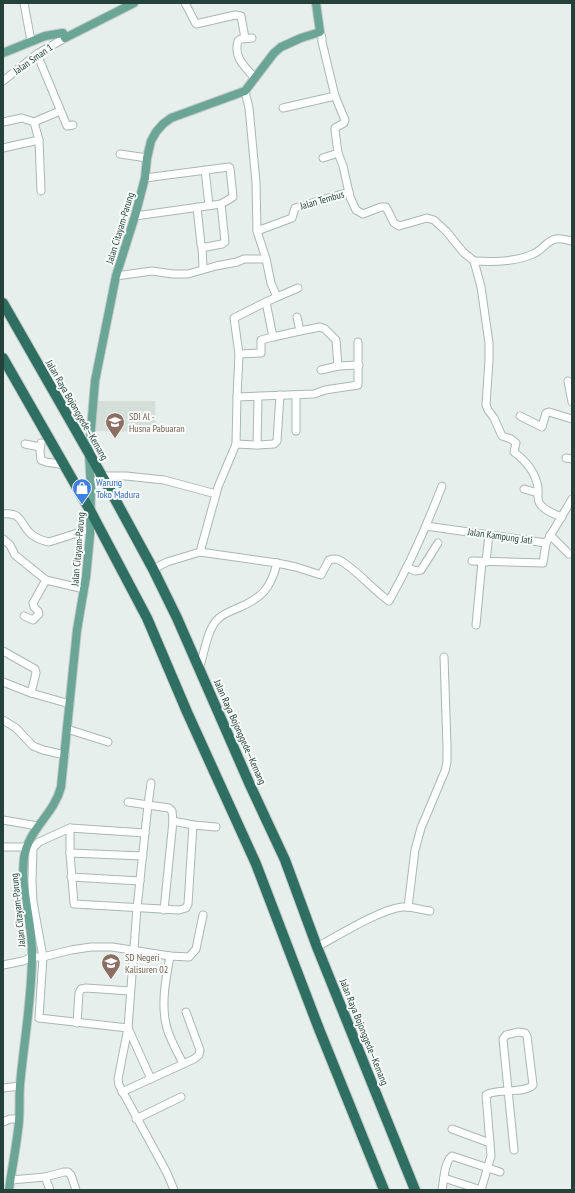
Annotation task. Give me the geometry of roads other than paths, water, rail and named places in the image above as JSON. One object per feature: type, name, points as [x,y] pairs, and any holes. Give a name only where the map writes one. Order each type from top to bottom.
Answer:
[{"type":"highway","name":"Jalan Raya Bojonggede—Kemang","points":[[3,303],[153,569],[177,618],[250,785],[285,860],[317,947],[415,1190]]},
{"type":"highway","points":[[3,358],[65,465],[147,618],[190,720],[256,864],[318,1029],[384,1190]]},
{"type":"main road","points":[[3,53],[45,36],[64,36],[134,3]]},
{"type":"main road","points":[[245,91],[274,53],[281,47],[320,32],[316,3]]},
{"type":"main road","name":"Jalan Citayam-Parung","points":[[7,1190],[11,1180],[19,1119],[20,1086],[27,1026],[32,957],[32,936],[24,885],[24,863],[28,841],[58,799],[61,787],[77,630],[84,589],[90,529],[91,512],[89,454],[95,381],[116,276],[135,216],[145,178],[147,158],[156,132],[167,121],[178,115],[245,91]]},
{"type":"street","points":[[24,3],[31,41]]},
{"type":"street","points":[[185,3],[194,23],[196,24],[239,15],[242,17],[248,38],[241,39],[238,43],[239,58],[243,65],[255,78]]},
{"type":"street","points":[[320,32],[335,96],[345,121],[335,129],[338,153],[343,166],[348,192],[354,208],[357,212],[365,213],[381,207],[386,207],[397,226],[427,218],[434,220],[474,262],[481,287],[489,343],[486,408],[493,416],[500,434],[516,443],[514,452],[523,459],[536,481],[539,501],[543,508],[562,517]]},
{"type":"street","name":"Jalan Sman 1","points":[[3,81],[37,54],[64,36]]},
{"type":"street","points":[[37,54],[67,126],[73,125]]},
{"type":"street","points":[[245,91],[249,108],[256,182],[258,231],[271,283],[277,297]]},
{"type":"street","points":[[283,108],[335,96]]},
{"type":"street","points":[[3,122],[22,118],[34,122],[60,111]]},
{"type":"street","points":[[34,122],[39,140],[42,191]]},
{"type":"street","points":[[3,148],[39,140]]},
{"type":"street","points":[[323,158],[338,153]]},
{"type":"street","points":[[120,154],[147,158]]},
{"type":"street","points":[[135,216],[221,204],[233,197],[229,167],[145,178]]},
{"type":"street","points":[[204,170],[209,205]]},
{"type":"street","name":"Jalan Tembus","points":[[258,231],[292,218],[294,215],[294,209],[297,207],[348,192]]},
{"type":"street","points":[[202,246],[205,247],[222,244],[225,242],[221,204]]},
{"type":"street","points":[[197,207],[203,268]]},
{"type":"street","points":[[474,262],[503,262],[532,255],[555,239],[572,241]]},
{"type":"street","points":[[116,276],[152,271],[173,274],[188,274],[244,259],[266,259]]},
{"type":"street","points":[[200,552],[216,494],[236,444],[239,354],[234,318],[298,288]]},
{"type":"street","points":[[266,302],[273,337]]},
{"type":"street","points":[[297,317],[300,331]]},
{"type":"street","points":[[239,354],[261,353],[261,340],[320,327],[325,329],[336,340],[338,366]]},
{"type":"street","points":[[237,397],[314,394],[325,390],[357,386],[359,384],[358,342]]},
{"type":"street","points":[[321,370],[338,366],[359,365]]},
{"type":"street","points":[[568,382],[572,402]]},
{"type":"street","points":[[236,444],[274,444],[278,441],[280,395]]},
{"type":"street","points":[[296,395],[296,431]]},
{"type":"street","points":[[257,445],[258,397]]},
{"type":"street","points":[[520,416],[542,426],[546,413],[549,412],[572,419]]},
{"type":"street","points":[[25,444],[41,445],[41,460],[65,465]]},
{"type":"street","points":[[101,476],[157,478],[216,494]]},
{"type":"street","points":[[153,569],[175,559],[200,552],[277,563],[321,575],[329,560],[334,559],[339,560],[389,601],[426,526],[442,486]]},
{"type":"street","points":[[524,489],[538,493]]},
{"type":"street","name":"Jalan Kampung Jati","points":[[426,526],[546,543],[572,499]]},
{"type":"street","points":[[3,514],[11,513],[21,519],[31,534],[46,541],[90,529]]},
{"type":"street","points":[[476,625],[484,562],[490,534]]},
{"type":"street","points":[[550,535],[569,554]]},
{"type":"street","points":[[3,539],[10,545],[16,555],[46,580],[84,589]]},
{"type":"street","points":[[407,567],[415,571],[421,570],[438,543]]},
{"type":"street","points":[[472,561],[542,563],[544,560],[546,543]]},
{"type":"street","points":[[199,669],[211,629],[216,621],[224,614],[255,599],[263,592],[273,577],[277,563]]},
{"type":"street","points":[[24,616],[33,620],[39,614],[34,607],[33,602],[46,580]]},
{"type":"street","points":[[3,650],[35,669],[36,673],[31,693]]},
{"type":"street","points":[[408,907],[415,850],[421,828],[445,771],[447,762],[444,657]]},
{"type":"street","points":[[3,682],[31,693],[70,704]]},
{"type":"street","points":[[3,720],[16,728],[33,746],[65,755]]},
{"type":"street","points":[[67,729],[108,742]]},
{"type":"street","points":[[151,783],[144,833],[133,951],[128,1028],[118,1079],[122,1092],[167,1173],[174,1190]]},
{"type":"street","points":[[128,802],[171,808],[173,822],[164,910]]},
{"type":"street","points":[[3,820],[38,826]]},
{"type":"street","points":[[173,822],[216,827]]},
{"type":"street","points":[[70,828],[71,877],[74,903],[181,910],[187,906],[192,825]]},
{"type":"street","points":[[128,1028],[39,1018],[43,957],[34,902],[32,880],[33,848],[39,842],[70,828],[144,833]]},
{"type":"street","points":[[3,847],[26,847]]},
{"type":"street","points":[[70,853],[142,856]]},
{"type":"street","points":[[71,877],[140,881]]},
{"type":"street","points":[[317,947],[378,915],[397,908],[408,907],[430,911]]},
{"type":"street","points":[[3,965],[23,961],[32,957],[43,957],[91,947],[112,947],[187,958],[194,953],[196,949],[203,915]]},
{"type":"street","points":[[170,956],[165,991],[165,1020],[167,1029],[183,1064]]},
{"type":"street","points":[[77,1023],[81,989],[86,988],[130,991]]},
{"type":"street","points":[[122,1092],[194,1059],[200,1053],[186,1012]]},
{"type":"street","points":[[128,1028],[151,1079]]},
{"type":"street","points":[[444,1178],[481,1190],[489,1168],[491,1156],[486,1095],[487,1094],[509,1091],[530,1088],[533,1085],[527,1036],[524,1033],[506,1035],[503,1039],[509,1091],[514,1150]]},
{"type":"street","points":[[3,1088],[20,1086]]},
{"type":"street","points":[[136,1119],[181,1097]]},
{"type":"street","points":[[3,1122],[10,1119],[19,1119]]},
{"type":"street","points":[[452,1129],[490,1143]]},
{"type":"street","points":[[442,1190],[447,1163],[449,1158],[452,1156],[500,1172]]},
{"type":"street","points":[[11,1180],[45,1177],[68,1172],[71,1175],[76,1190]]},
{"type":"street","points":[[45,1177],[50,1190]]},
{"type":"place","name":"SDI Al - Husna Pabuaran","points":[[115,439]]},
{"type":"place","name":"Warung Toko Madura","points":[[82,505]]},
{"type":"place","name":"SD Negeri Kalisuren 02","points":[[111,980]]}]
